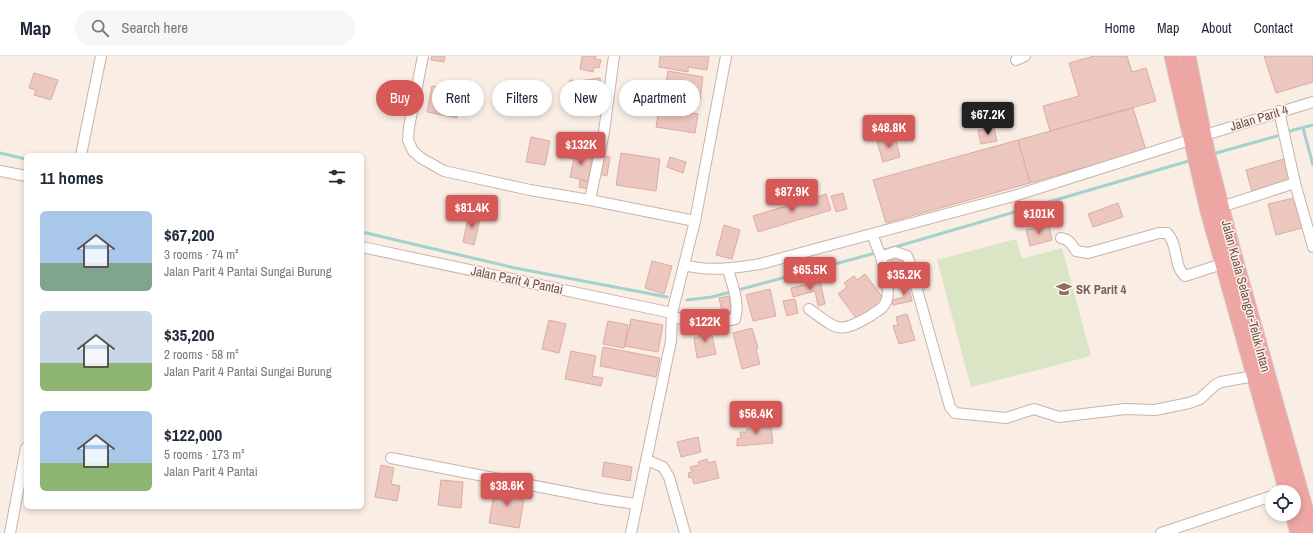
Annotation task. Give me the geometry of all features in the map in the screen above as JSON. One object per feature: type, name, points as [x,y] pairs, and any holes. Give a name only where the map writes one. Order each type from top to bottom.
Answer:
[{"type":"highway","name":"Jalan Kuala Selangor-Teluk Intan","points":[[1172,56],[1198,137]]},
{"type":"highway","name":"Jalan Kuala Selangor-Teluk Intan","points":[[1188,56],[1198,137],[1210,190],[1222,264],[1283,485]]},
{"type":"highway","name":"Jalan Kuala Selangor-Teluk Intan","points":[[1210,190],[1221,207],[1312,533]]},
{"type":"highway","points":[[1295,521],[1298,533]]},
{"type":"street","points":[[81,153],[101,56]]},
{"type":"street","points":[[423,56],[409,127],[408,140],[414,151],[421,158],[444,171],[530,190],[590,200],[695,221]]},
{"type":"street","points":[[590,200],[604,132],[614,56]]},
{"type":"street","points":[[631,533],[671,341],[672,315],[695,221],[726,56]]},
{"type":"street","name":"Jalan Parit 4","points":[[684,265],[698,269],[728,269],[760,264],[1017,195],[1279,111],[1313,102]]},
{"type":"street","points":[[1279,111],[1294,183],[1313,247]]},
{"type":"street","points":[[0,171],[24,176]]},
{"type":"street","points":[[1221,207],[1294,183]]},
{"type":"street","points":[[1061,238],[1070,243],[1076,251],[1088,254],[1159,232],[1167,233],[1172,238],[1180,272],[1185,276],[1222,264]]},
{"type":"street","points":[[809,308],[834,327],[850,328],[883,308],[887,300],[888,289],[879,252],[872,234]]},
{"type":"street","name":"Jalan Parit 4 Pantai","points":[[364,247],[672,315],[730,320],[735,319],[737,311],[728,269]]},
{"type":"street","points":[[879,252],[895,252],[907,256],[950,407],[955,412],[963,415],[1006,418],[1034,409],[1059,417],[1125,409],[1155,410],[1189,403],[1200,399],[1215,384],[1220,382],[1254,376]]},
{"type":"street","points":[[391,458],[602,499],[636,504]]},
{"type":"street","points":[[10,533],[24,459]]},
{"type":"street","points":[[646,460],[663,467],[669,477],[685,533]]},
{"type":"street","points":[[1161,533],[1265,498]]},
{"type":"green space","points":[[1016,239],[1022,259],[1062,248],[1091,356],[971,387],[937,260]]},
{"type":"building","points":[[432,56],[445,56],[444,62],[431,60]]},
{"type":"building","points":[[582,56],[596,56],[595,59],[601,60],[599,68],[594,67],[593,72],[580,69]]},
{"type":"building","points":[[660,56],[709,56],[707,70],[688,67],[688,72],[659,67]]},
{"type":"building","points":[[1094,56],[1127,56],[1132,72],[1146,68],[1156,101],[1050,131],[1043,106],[1079,96],[1069,63]]},
{"type":"building","points":[[1264,56],[1313,56],[1313,82],[1276,93]]},
{"type":"building","points":[[668,71],[703,77],[700,100],[700,80],[666,80]]},
{"type":"building","points":[[34,73],[58,80],[51,100],[34,95],[36,90],[29,88]]},
{"type":"building","points":[[600,78],[600,80],[587,80]]},
{"type":"building","points":[[432,86],[432,113],[427,112]]},
{"type":"building","points":[[1133,108],[1146,150],[1030,183],[1018,140]]},
{"type":"building","points":[[447,116],[457,116],[457,118]]},
{"type":"building","points":[[658,116],[698,116],[695,133],[656,127]]},
{"type":"building","points":[[994,127],[997,141],[981,144],[978,130]]},
{"type":"building","points":[[531,137],[550,141],[545,165],[526,162]]},
{"type":"building","points":[[895,137],[900,157],[883,162],[877,142]]},
{"type":"building","points":[[1018,140],[1030,183],[886,223],[873,180]]},
{"type":"building","points":[[571,151],[593,155],[588,181],[570,177],[574,159],[569,158]]},
{"type":"building","points":[[621,153],[660,159],[656,191],[616,185]]},
{"type":"building","points":[[602,156],[610,157],[607,176],[599,174]]},
{"type":"building","points":[[670,157],[686,162],[683,173],[667,167]]},
{"type":"building","points":[[1284,159],[1290,180],[1252,191],[1246,170]]},
{"type":"building","points":[[580,180],[589,182],[588,189],[579,187]]},
{"type":"building","points":[[843,193],[847,209],[836,212],[831,196]]},
{"type":"building","points":[[826,194],[831,210],[758,232],[753,216]]},
{"type":"building","points":[[1294,198],[1302,228],[1276,235],[1268,204]]},
{"type":"building","points":[[1118,203],[1123,217],[1093,227],[1088,214]]},
{"type":"building","points":[[469,213],[481,215],[474,245],[463,242]]},
{"type":"building","points":[[724,225],[740,230],[732,259],[716,255]]},
{"type":"building","points":[[1049,225],[1052,240],[1030,246],[1026,230]]},
{"type":"building","points":[[903,256],[909,282],[897,285],[890,259]]},
{"type":"building","points":[[652,261],[672,266],[664,294],[645,288]]},
{"type":"building","points":[[865,274],[886,302],[859,322],[838,294],[847,287],[844,283],[854,276],[857,280]]},
{"type":"building","points":[[820,281],[825,304],[818,306],[815,291],[793,297],[791,288]]},
{"type":"building","points":[[908,284],[912,301],[893,305],[892,300],[904,297],[901,285]]},
{"type":"building","points":[[770,289],[776,316],[753,321],[746,295]]},
{"type":"building","points":[[729,296],[732,315],[723,317],[719,298]]},
{"type":"building","points":[[795,299],[798,313],[787,316],[783,301]]},
{"type":"building","points":[[907,314],[915,340],[899,344],[893,326],[898,325],[896,317]]},
{"type":"building","points":[[631,319],[663,325],[658,352],[625,346]]},
{"type":"building","points":[[549,320],[566,324],[559,353],[542,349]]},
{"type":"building","points":[[608,321],[628,325],[624,348],[603,344]]},
{"type":"building","points":[[710,326],[716,354],[697,358],[694,338],[699,337],[697,328]]},
{"type":"building","points":[[752,328],[758,348],[756,349],[760,364],[742,369],[733,333]]},
{"type":"building","points":[[603,347],[660,358],[656,377],[600,366]]},
{"type":"building","points":[[571,351],[596,356],[592,376],[603,378],[601,386],[565,379]]},
{"type":"building","points":[[764,420],[764,426],[771,425],[773,443],[737,446],[737,439],[741,438],[740,432],[747,432],[747,429],[750,429],[750,421]]},
{"type":"building","points":[[698,437],[701,452],[681,457],[677,442]]},
{"type":"building","points":[[707,459],[708,463],[715,461],[719,478],[694,484],[692,477],[689,478],[688,473],[692,472],[690,467],[699,465],[698,462]]},
{"type":"building","points":[[604,462],[632,467],[630,481],[602,476]]},
{"type":"building","points":[[381,465],[394,468],[391,484],[400,486],[397,501],[375,497]]},
{"type":"building","points":[[441,480],[463,482],[461,508],[438,505]]},
{"type":"building","points":[[501,483],[510,485],[509,490],[525,493],[519,528],[489,523],[495,488],[500,489]]},
{"type":"waterway","points":[[1290,131],[1313,125]]},
{"type":"waterway","points":[[1303,128],[1313,165]]},
{"type":"waterway","points":[[1213,154],[1277,136]]},
{"type":"waterway","points":[[0,153],[24,159]]},
{"type":"waterway","points":[[687,300],[712,297],[868,255],[1192,160]]},
{"type":"waterway","points":[[364,232],[515,268],[667,297]]},
{"type":"place","name":"SK Parit 4","points":[[1064,289]]}]
